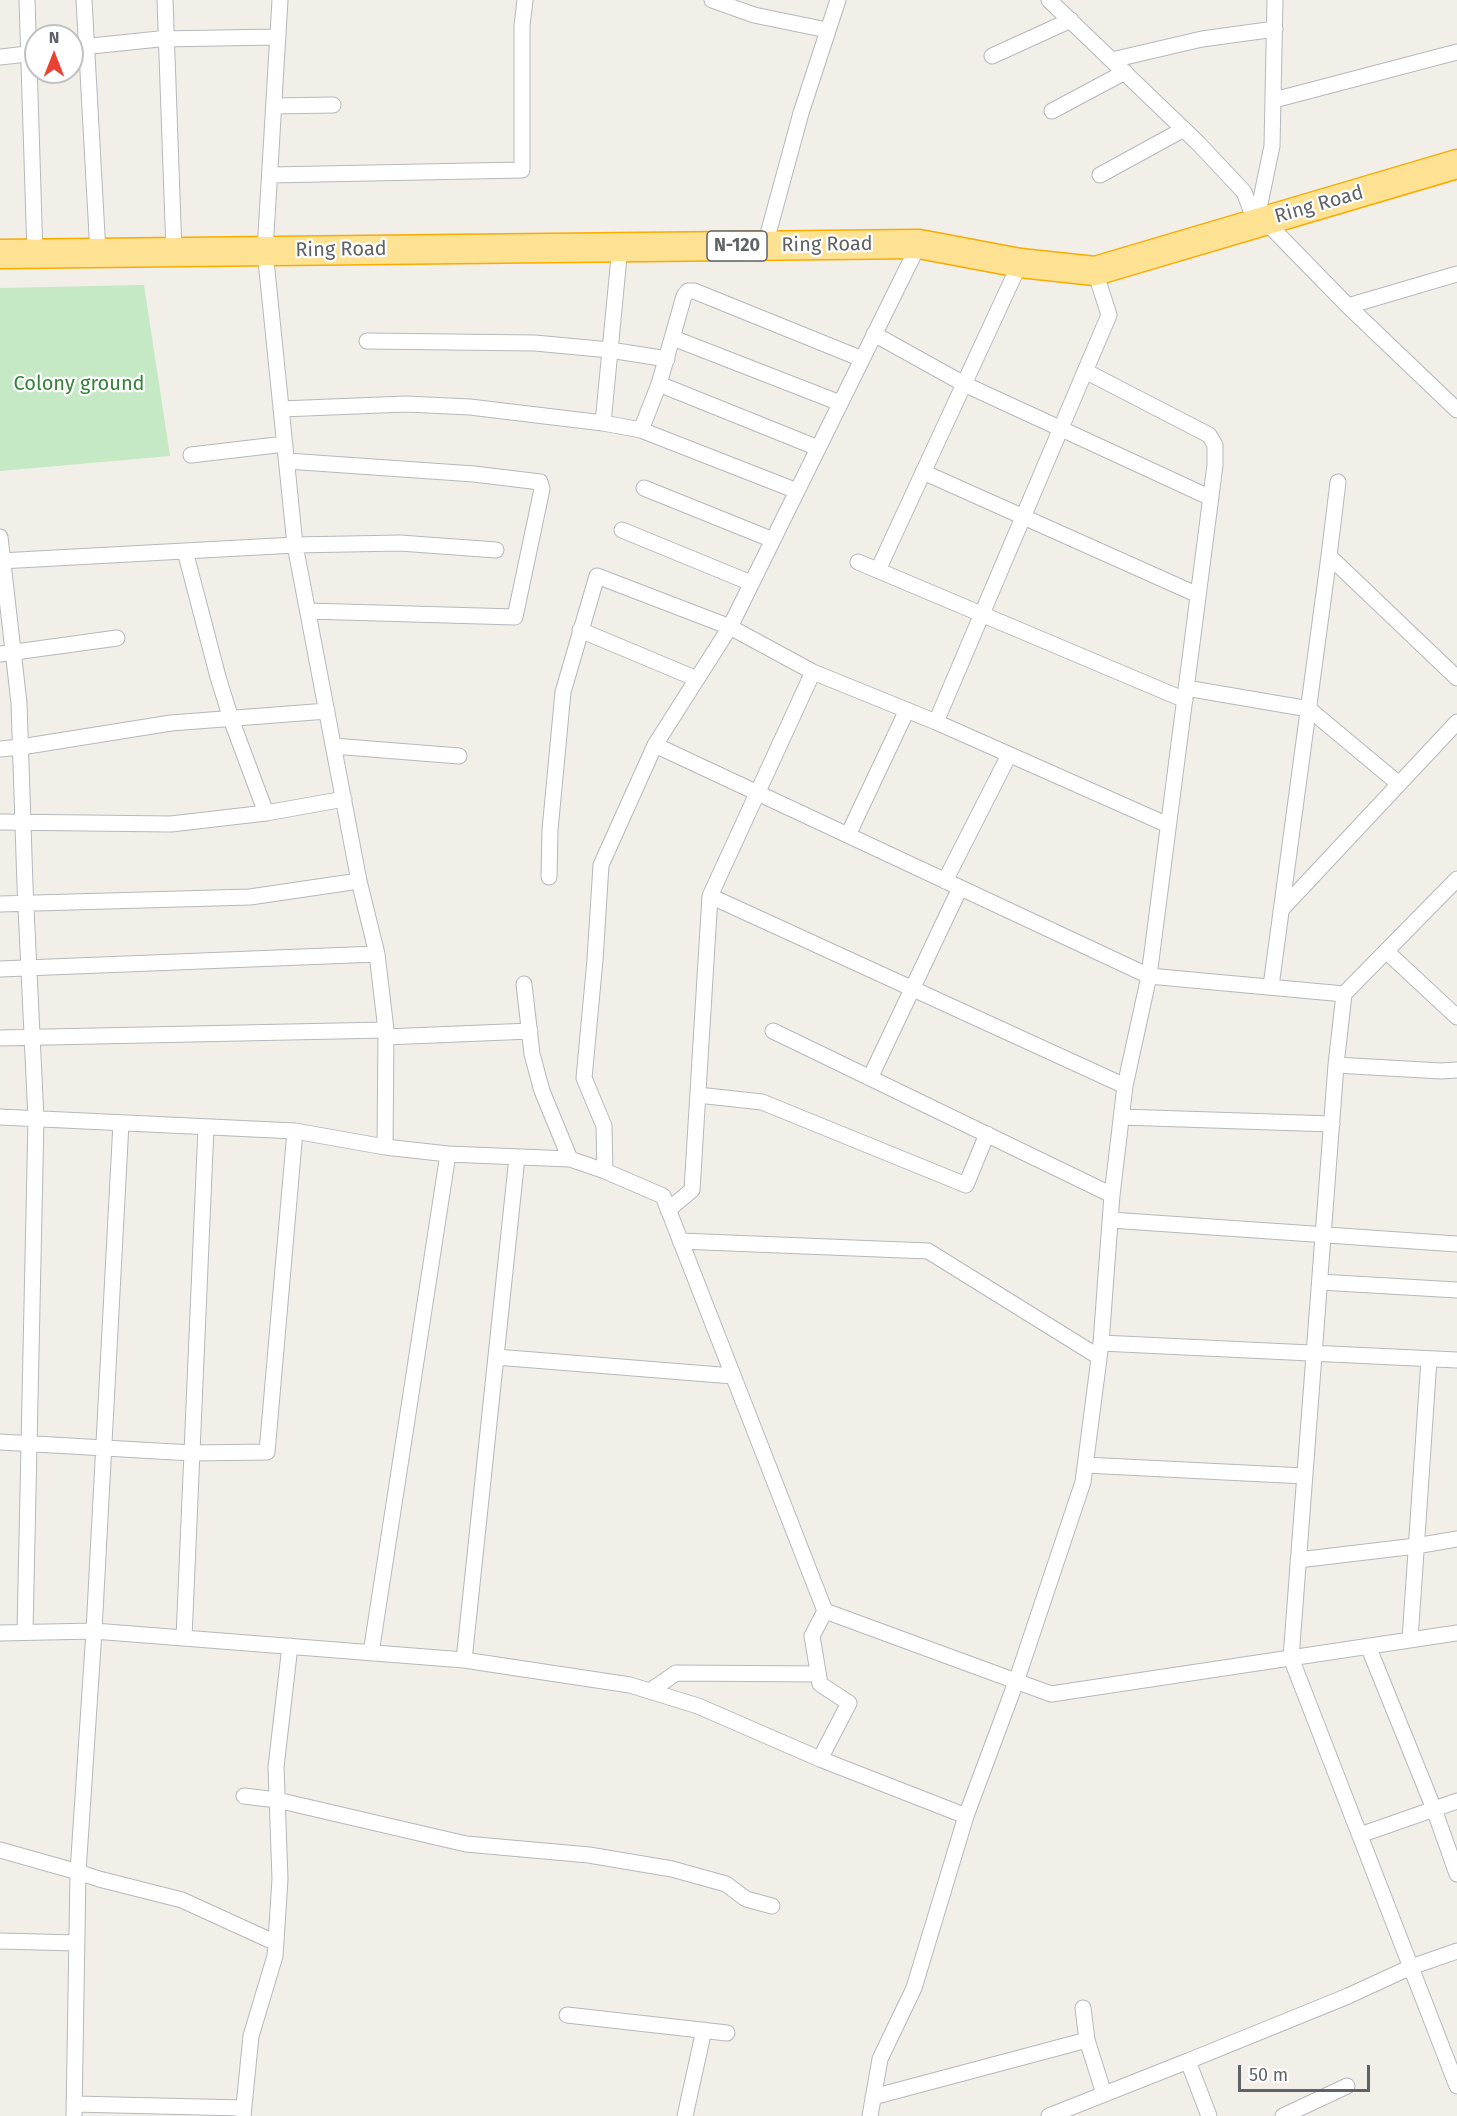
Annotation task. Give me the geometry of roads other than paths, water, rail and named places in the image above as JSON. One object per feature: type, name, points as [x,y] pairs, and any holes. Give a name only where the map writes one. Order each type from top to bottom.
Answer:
[{"type":"highway","name":"Ring Road","points":[[0,254],[919,244],[1020,263],[1095,271],[1457,164]]},
{"type":"street","points":[[27,0],[29,24]]},
{"type":"street","points":[[81,24],[84,0]]},
{"type":"street","points":[[165,0],[174,252]]},
{"type":"street","points":[[280,0],[265,251],[295,545],[359,881],[377,954],[386,1033],[385,1147]]},
{"type":"street","points":[[270,175],[522,170],[522,26],[525,0]]},
{"type":"street","points":[[712,0],[754,15],[828,30]]},
{"type":"street","points":[[1050,0],[1184,129],[1244,192],[1261,222],[1457,410]]},
{"type":"street","points":[[1261,222],[1272,146],[1275,0]]},
{"type":"street","points":[[765,245],[801,113],[836,1]]},
{"type":"street","points":[[992,56],[1071,20]]},
{"type":"street","points":[[1112,60],[1202,39],[1275,29]]},
{"type":"street","points":[[84,47],[166,40],[278,37]]},
{"type":"street","points":[[1274,100],[1457,52]]},
{"type":"street","points":[[0,57],[24,55]]},
{"type":"street","points":[[1052,111],[1125,72]]},
{"type":"street","points":[[32,84],[35,254]]},
{"type":"street","points":[[82,84],[98,253]]},
{"type":"street","points":[[274,106],[333,105]]},
{"type":"street","points":[[1100,175],[1184,129]]},
{"type":"street","points":[[606,1171],[604,1126],[584,1078],[596,960],[601,865],[655,745],[730,627],[919,244]]},
{"type":"street","points":[[603,423],[620,247]]},
{"type":"street","points":[[878,570],[1020,263]]},
{"type":"street","points":[[936,722],[1109,315],[1095,271]]},
{"type":"street","points":[[1348,306],[1457,274]]},
{"type":"street","points":[[642,430],[667,359],[684,296],[688,291],[694,291],[862,360]]},
{"type":"street","points":[[874,334],[964,384],[1211,498]]},
{"type":"street","points":[[673,339],[840,403]]},
{"type":"street","points":[[367,341],[535,343],[610,350],[667,359]]},
{"type":"street","points":[[870,2116],[880,2059],[914,1988],[966,1816],[1016,1682],[1083,1482],[1100,1350],[1112,1195],[1125,1086],[1149,976],[1211,498],[1215,445],[1209,435],[1085,371]]},
{"type":"street","points":[[659,384],[818,448]]},
{"type":"street","points":[[281,409],[406,404],[470,407],[603,423],[642,430],[797,491]]},
{"type":"street","points":[[191,455],[285,444]]},
{"type":"street","points":[[287,461],[354,464],[540,482],[542,489],[515,617],[308,610]]},
{"type":"street","points":[[923,472],[1198,595]]},
{"type":"street","points":[[1271,986],[1338,482]]},
{"type":"street","points":[[644,488],[773,540]]},
{"type":"street","points":[[622,530],[751,584]]},
{"type":"street","points":[[0,537],[7,653],[20,703],[36,1119],[25,1632]]},
{"type":"street","points":[[1,561],[295,545],[400,543],[496,550]]},
{"type":"street","points":[[184,551],[231,719],[266,813]]},
{"type":"street","points":[[1329,556],[1457,678]]},
{"type":"street","points":[[858,562],[982,614],[1185,694],[1309,709],[1399,784]]},
{"type":"street","points":[[549,877],[550,830],[563,692],[597,576],[730,627],[813,672],[936,722],[1168,825]]},
{"type":"street","points":[[580,630],[697,678]]},
{"type":"street","points":[[7,653],[117,638]]},
{"type":"street","points":[[668,1210],[692,1190],[710,896],[813,672]]},
{"type":"street","points":[[848,835],[907,710]]},
{"type":"street","points":[[0,749],[171,723],[327,711]]},
{"type":"street","points":[[1282,909],[1457,722]]},
{"type":"street","points":[[655,745],[1149,976],[1344,994]]},
{"type":"street","points":[[333,746],[459,756]]},
{"type":"street","points":[[945,881],[1009,755]]},
{"type":"street","points":[[0,822],[171,824],[266,813],[344,799]]},
{"type":"street","points":[[1457,879],[1344,994],[1336,1065],[1291,1658],[1457,2086]]},
{"type":"street","points":[[0,904],[250,897],[359,881]]},
{"type":"street","points":[[870,1078],[960,888]]},
{"type":"street","points":[[710,896],[1125,1086]]},
{"type":"street","points":[[1386,951],[1457,1017]]},
{"type":"street","points":[[0,969],[377,954]]},
{"type":"street","points":[[524,984],[532,1054],[542,1091],[570,1159]]},
{"type":"street","points":[[0,1038],[530,1031]]},
{"type":"street","points":[[773,1031],[1112,1195]]},
{"type":"street","points":[[1336,1065],[1457,1070]]},
{"type":"street","points":[[698,1095],[762,1102],[966,1185],[987,1134]]},
{"type":"street","points":[[0,1117],[295,1131],[385,1147],[448,1154],[570,1159],[606,1171],[663,1196],[825,1611],[1016,1682],[1051,1694],[1457,1633]]},
{"type":"street","points":[[1121,1117],[1332,1124]]},
{"type":"street","points":[[121,1123],[94,1631],[78,1872],[74,2110],[243,2112],[251,2036],[275,1956],[280,1879],[276,1767],[290,1646]]},
{"type":"street","points":[[184,1638],[206,1127]]},
{"type":"street","points":[[0,1442],[192,1453],[267,1452],[295,1131]]},
{"type":"street","points":[[371,1653],[448,1154]]},
{"type":"street","points":[[464,1660],[517,1157]]},
{"type":"street","points":[[1111,1220],[1457,1244]]},
{"type":"street","points":[[680,1241],[928,1251],[1100,1350],[1314,1353],[1457,1360]]},
{"type":"street","points":[[1320,1282],[1457,1290]]},
{"type":"street","points":[[496,1357],[733,1376]]},
{"type":"street","points":[[1410,1640],[1429,1359]]},
{"type":"street","points":[[1085,1465],[1305,1476]]},
{"type":"street","points":[[1298,1560],[1457,1539]]},
{"type":"street","points":[[820,1759],[849,1703],[820,1684],[812,1636],[825,1611]]},
{"type":"street","points":[[0,1633],[94,1631],[464,1660],[630,1685],[698,1706],[820,1759],[966,1816]]},
{"type":"street","points":[[1368,1646],[1434,1809],[1457,1874]]},
{"type":"street","points":[[650,1691],[676,1673],[818,1674]]},
{"type":"street","points":[[244,1796],[277,1800],[466,1844],[589,1855],[672,1869],[726,1884],[746,1899],[772,1906]]},
{"type":"street","points":[[1360,1835],[1457,1801]]},
{"type":"street","points":[[0,1850],[182,1900],[276,1943]]},
{"type":"street","points":[[0,1941],[77,1943]]},
{"type":"street","points":[[1049,2116],[1457,1951]]},
{"type":"street","points":[[1083,2008],[1087,2040],[1104,2094]]},
{"type":"street","points":[[567,2015],[728,2033]]},
{"type":"street","points":[[685,2116],[704,2030]]},
{"type":"street","points":[[873,2097],[1087,2040]]},
{"type":"street","points":[[1188,2061],[1209,2116]]},
{"type":"street","points":[[1283,2116],[1347,2086]]},
{"type":"park label","name":"Colony ground","points":[[79,384]]}]
